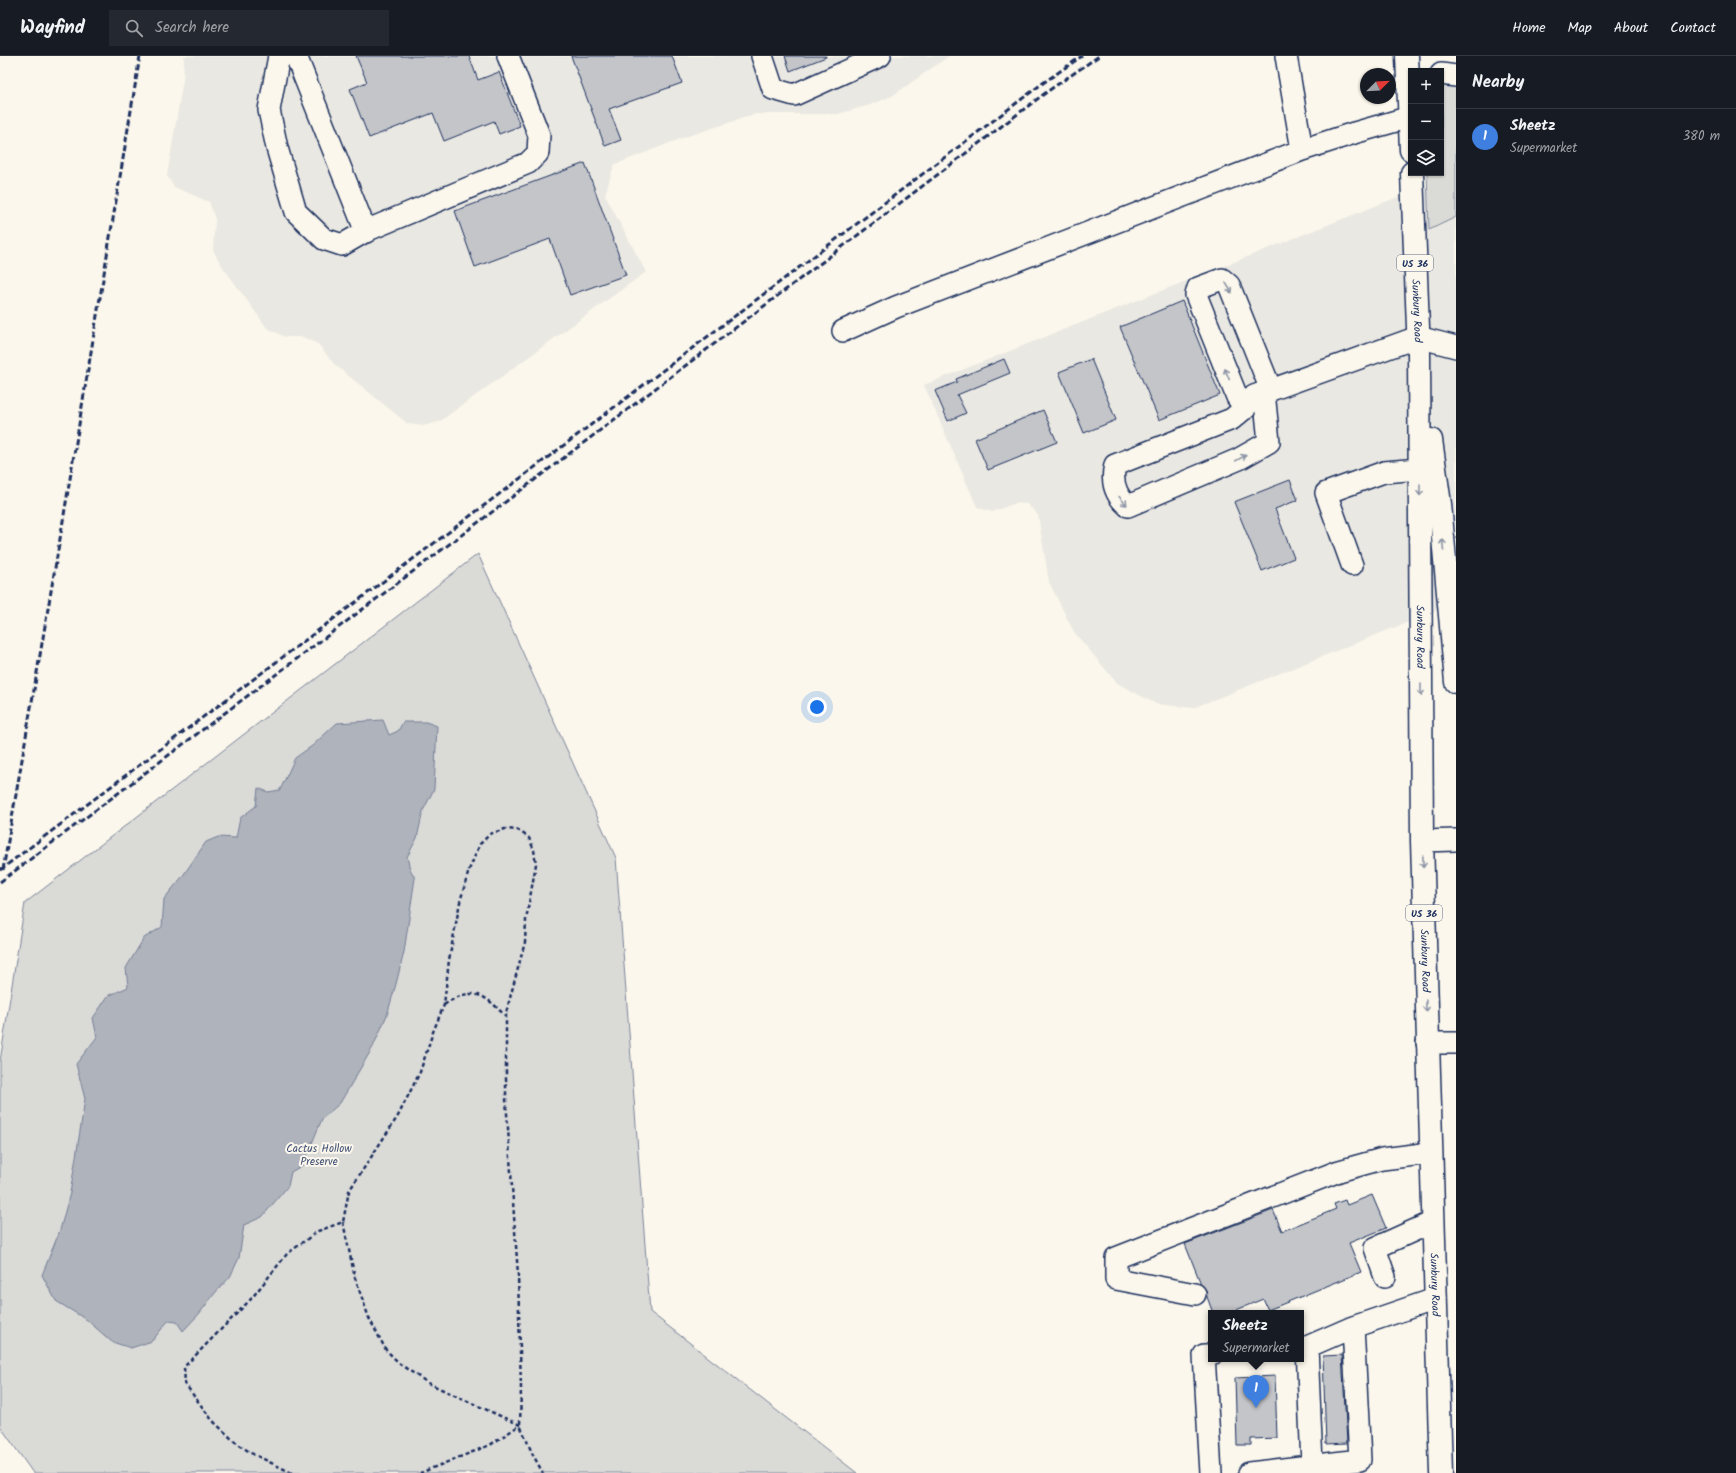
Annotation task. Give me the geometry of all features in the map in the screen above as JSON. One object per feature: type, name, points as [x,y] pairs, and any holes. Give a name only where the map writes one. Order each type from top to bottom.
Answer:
[{"type":"highway","name":"Sunbury Road","points":[[1412,176],[1418,345],[1422,841],[1441,1473]]},
{"type":"highway","name":"Sunbury Road","points":[[1418,345],[1440,504],[1456,682]]},
{"type":"street","points":[[279,56],[269,110],[277,148],[296,212],[324,239],[342,245],[366,232],[528,162],[538,153],[539,135],[508,56]]},
{"type":"street","points":[[296,56],[366,232]]},
{"type":"street","points":[[762,56],[773,89],[794,96],[880,56]]},
{"type":"street","points":[[1286,56],[1302,150]]},
{"type":"street","points":[[1444,74],[1456,76]]},
{"type":"street","points":[[843,331],[896,307],[1302,150],[1408,118]]},
{"type":"street","points":[[1245,409],[1237,397],[1196,295],[1198,288],[1222,279],[1229,285],[1267,391],[1269,442],[1239,459],[1128,506],[1120,499],[1112,477],[1115,465],[1232,419],[1245,409],[1254,396],[1267,391],[1418,345],[1456,347]]},
{"type":"street","points":[[1352,565],[1326,493],[1384,472],[1419,469]]},
{"type":"street","points":[[1422,841],[1456,840]]},
{"type":"street","points":[[1427,1043],[1456,1043]]},
{"type":"street","points":[[1195,1294],[1116,1279],[1116,1258],[1339,1171],[1382,1158],[1431,1153]]},
{"type":"street","points":[[1385,1277],[1375,1248],[1433,1222]]},
{"type":"street","points":[[1312,1465],[1304,1347],[1354,1327],[1435,1299]]},
{"type":"street","points":[[1249,1473],[1360,1460],[1354,1327]]},
{"type":"street","points":[[1208,1355],[1204,1355],[1211,1473]]},
{"type":"path","points":[[520,1425],[428,1383],[401,1365],[386,1350],[369,1318],[355,1278],[343,1222],[349,1191],[398,1116],[420,1072],[433,1032],[444,1005],[449,960],[460,902],[469,870],[480,844],[490,834],[505,829],[518,830],[529,838],[534,850],[536,864],[526,920],[525,942],[506,1018],[506,1099],[518,1275],[521,1388],[520,1425],[533,1455],[544,1473]]},
{"type":"path","points":[[444,1005],[456,996],[472,993],[481,995],[497,1008],[506,1018]]},
{"type":"path","points":[[292,1473],[252,1453],[234,1441],[218,1425],[185,1384],[184,1368],[251,1299],[287,1254],[318,1231],[343,1222]]},
{"type":"path","points":[[420,1473],[490,1445],[520,1425]]},
{"type":"shaded area","points":[[184,56],[949,56],[892,96],[870,105],[838,114],[756,114],[685,137],[614,165],[605,195],[646,272],[439,422],[423,426],[408,424],[334,364],[318,344],[302,337],[285,337],[267,328],[220,263],[213,250],[215,219],[209,202],[174,187],[167,176],[183,80]]},
{"type":"shaded area","points":[[1428,185],[1429,229],[1456,217],[1456,525],[1449,526],[1456,603],[1193,708],[1156,704],[1117,683],[1074,632],[1049,582],[1038,515],[1027,504],[1016,503],[992,512],[977,507],[924,385]]},
{"type":"shaded area","points":[[383,720],[389,735],[398,731],[403,722],[426,722],[437,726],[434,789],[423,811],[417,838],[407,857],[410,869],[415,878],[404,952],[387,1015],[373,1047],[340,1103],[322,1119],[303,1165],[291,1172],[288,1186],[262,1217],[244,1225],[239,1258],[230,1277],[215,1293],[199,1314],[183,1331],[177,1322],[168,1321],[152,1341],[131,1348],[112,1342],[87,1320],[56,1301],[42,1275],[60,1230],[70,1193],[85,1099],[76,1064],[97,1037],[93,1018],[108,996],[128,987],[126,968],[144,938],[162,927],[164,899],[182,877],[206,842],[218,837],[236,838],[240,818],[256,806],[258,788],[268,792],[280,790],[295,758],[312,746],[337,723]]},
{"type":"green space","points":[[1444,83],[1456,84],[1456,217],[1429,230],[1427,176],[1444,176]]},
{"type":"green space","name":"Cactus Hollow Preserve","points":[[478,554],[616,858],[650,1312],[857,1473],[33,1473],[0,1426],[0,1061],[25,903]]},
{"type":"building","points":[[356,56],[469,56],[478,80],[499,72],[520,126],[499,134],[494,121],[444,141],[433,113],[369,138],[350,89],[367,82]]},
{"type":"building","points":[[571,56],[672,56],[682,83],[609,109],[621,140],[605,146]]},
{"type":"building","points":[[785,56],[826,56],[826,57],[790,71]]},
{"type":"building","points":[[585,163],[626,275],[570,295],[550,239],[475,267],[455,211]]},
{"type":"building","points":[[1182,301],[1220,395],[1159,420],[1120,327]]},
{"type":"building","points":[[1004,359],[1010,373],[957,395],[966,413],[948,421],[935,391],[957,382],[956,379]]},
{"type":"building","points":[[1091,359],[1116,420],[1084,433],[1059,372]]},
{"type":"building","points":[[1043,410],[1057,442],[988,470],[975,439]]},
{"type":"building","points":[[1290,480],[1298,500],[1275,509],[1294,558],[1262,571],[1234,502]]},
{"type":"building","points":[[1372,1195],[1386,1228],[1349,1243],[1361,1272],[1268,1310],[1263,1299],[1236,1310],[1212,1310],[1206,1290],[1201,1284],[1185,1244],[1273,1210],[1282,1231],[1336,1209],[1334,1204],[1345,1200],[1347,1205]]},
{"type":"building","points":[[1342,1355],[1347,1443],[1326,1444],[1323,1356]]},
{"type":"building","points":[[1275,1376],[1277,1438],[1251,1439],[1251,1445],[1237,1445],[1235,1378]]},
{"type":"railway","points":[[3,870],[61,533],[140,56]]},
{"type":"railway","points":[[0,870],[1043,83],[1082,56]]},
{"type":"railway","points":[[0,882],[1048,91],[1099,56]]},
{"type":"place","name":"Sheetz","points":[[1256,1408]]}]
